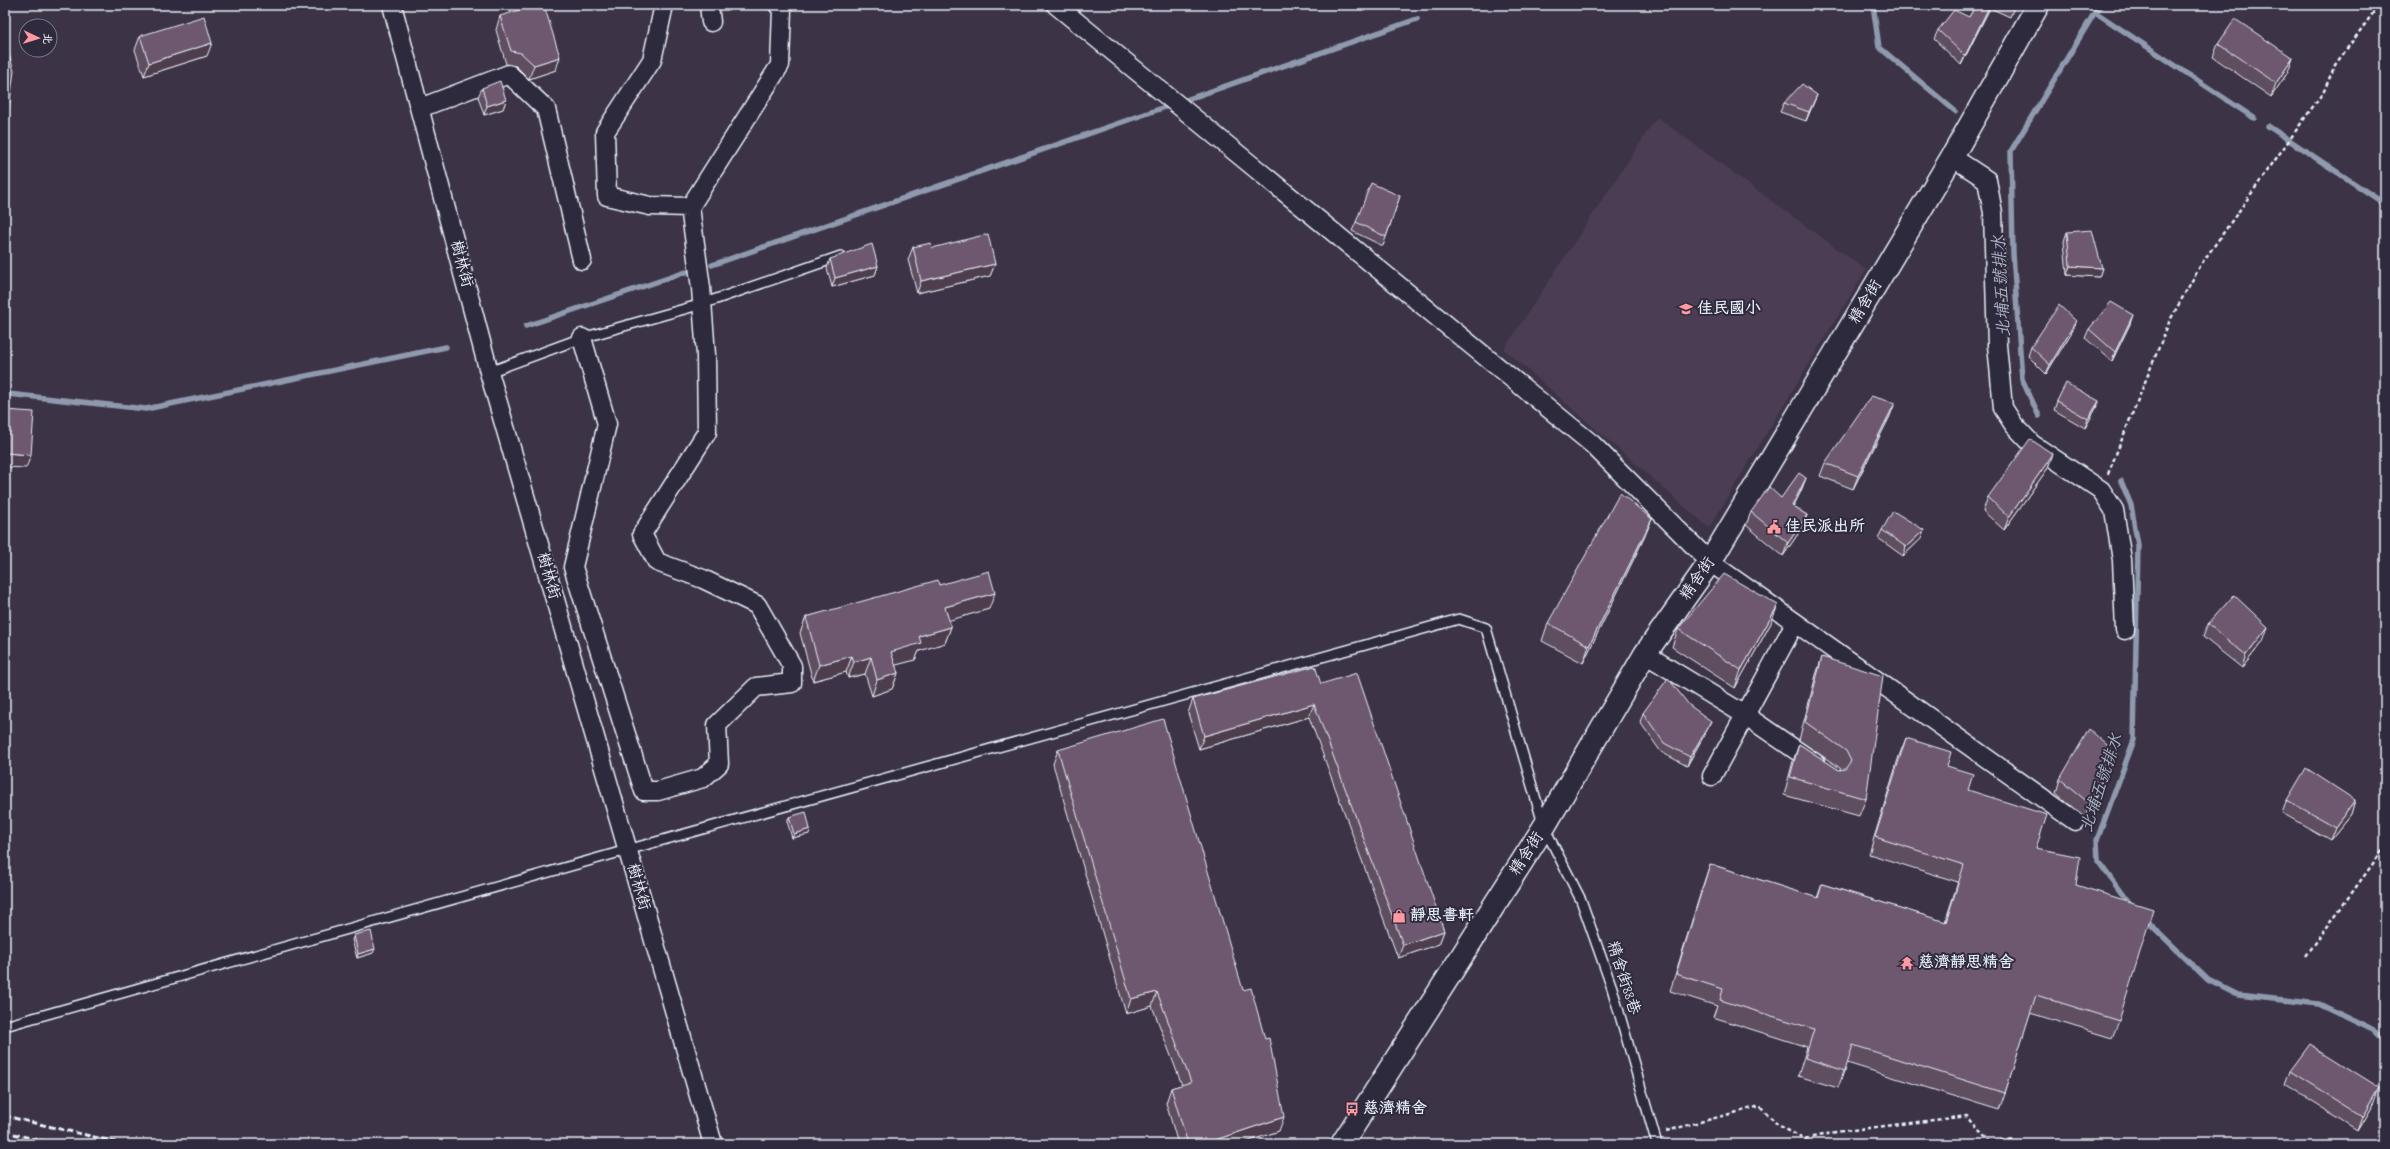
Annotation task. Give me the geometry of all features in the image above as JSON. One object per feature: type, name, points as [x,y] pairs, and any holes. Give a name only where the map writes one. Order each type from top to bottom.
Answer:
[{"type":"street","name":"樹林街","points":[[392,5],[489,372],[627,850],[714,1144]]},
{"type":"street","points":[[664,5],[652,60],[605,132],[607,196],[650,206],[690,207]]},
{"type":"street","points":[[582,338],[607,424],[573,567],[644,791],[658,790],[703,778],[719,764],[718,725],[756,687],[792,683],[792,666],[757,605],[703,579],[657,562],[642,534],[706,432],[702,304],[690,207],[780,66],[782,10],[778,5]]},
{"type":"street","points":[[1056,5],[1592,444],[1710,562],[2076,822]]},
{"type":"street","name":"精舍街","points":[[1342,1144],[1544,827],[1645,654],[1710,562],[1952,157],[2038,5]]},
{"type":"street","points":[[420,108],[509,74],[546,109],[582,260]]},
{"type":"street","points":[[1952,157],[1987,180],[1993,213],[1997,345],[2003,408],[2014,425],[2032,444],[2101,490],[2114,510],[2122,560],[2125,630]]},
{"type":"street","points":[[1712,776],[1795,623]]},
{"type":"street","points":[[1645,654],[1746,715],[1828,773]]},
{"type":"lane","points":[[489,372],[582,338],[702,304],[852,252]]},
{"type":"lane","name":"精舍街88巷","points":[[627,850],[1459,619],[1486,628],[1544,827],[1581,900],[1612,988],[1656,1144]]},
{"type":"lane","points":[[5,1026],[627,850]]},
{"type":"path","points":[[2101,490],[2170,320],[2202,263],[2324,91],[2335,64],[2379,5]]},
{"type":"path","points":[[2306,956],[2385,847]]},
{"type":"path","points":[[1654,1134],[1760,1106],[1778,1125],[1804,1139],[1836,1132],[1967,1116],[1990,1143],[2012,1138]]},
{"type":"shaded area","name":"佳民國小","points":[[1657,117],[1866,270],[1709,528],[1504,349]]},
{"type":"building","points":[[536,5],[544,5],[560,57],[534,65],[521,53],[511,51],[500,16]]},
{"type":"building","points":[[1976,5],[1990,5],[1965,56],[1938,30],[1954,10],[1969,17]]},
{"type":"building","points":[[2007,5],[2014,5],[2013,8]]},
{"type":"building","points":[[204,16],[212,43],[149,63],[140,36]]},
{"type":"building","points":[[2235,19],[2293,58],[2276,83],[2218,44]]},
{"type":"building","points":[[5,41],[14,71],[9,109],[5,110]]},
{"type":"building","points":[[500,81],[506,100],[487,106],[482,88]]},
{"type":"building","points":[[1802,84],[1817,95],[1809,112],[1784,103]]},
{"type":"building","points":[[1371,183],[1400,196],[1386,237],[1356,222]]},
{"type":"building","points":[[2092,230],[2102,268],[2070,266],[2067,232]]},
{"type":"building","points":[[988,234],[995,264],[921,281],[913,247],[931,243],[932,248]]},
{"type":"building","points":[[872,244],[878,266],[835,278],[830,259]]},
{"type":"building","points":[[2111,302],[2133,315],[2115,352],[2089,329]]},
{"type":"building","points":[[2059,305],[2076,321],[2050,365],[2031,347]]},
{"type":"building","points":[[2066,383],[2099,401],[2088,419],[2057,401]]},
{"type":"building","points":[[1871,396],[1895,403],[1858,476],[1825,463]]},
{"type":"building","points":[[5,410],[34,412],[31,455],[5,453]]},
{"type":"building","points":[[2030,439],[2053,454],[2009,517],[1988,497]]},
{"type":"building","points":[[1799,473],[1806,478],[1792,506],[1807,515],[1788,543],[1751,512],[1769,487],[1781,498]]},
{"type":"building","points":[[1620,493],[1652,519],[1589,646],[1548,623]]},
{"type":"building","points":[[1893,511],[1924,530],[1906,547],[1882,530]]},
{"type":"building","points":[[989,571],[995,593],[945,607],[951,627],[919,636],[921,643],[891,652],[898,673],[877,680],[871,657],[854,662],[852,656],[819,665],[806,617],[938,580],[939,585]]},
{"type":"building","points":[[1724,574],[1778,605],[1741,670],[1678,629]]},
{"type":"building","points":[[2234,595],[2268,627],[2246,655],[2208,624]]},
{"type":"building","points":[[1822,657],[1883,676],[1866,799],[1790,777],[1799,744],[1839,770],[1845,769],[1851,761],[1846,751],[1805,722]]},
{"type":"building","points":[[1315,666],[1321,684],[1357,673],[1444,931],[1403,945],[1314,704],[1204,736],[1193,699]]},
{"type":"building","points":[[1668,678],[1689,705],[1711,721],[1690,757],[1664,743],[1643,713]]},
{"type":"building","points":[[1163,719],[1243,990],[1251,988],[1265,1039],[1269,1038],[1284,1117],[1203,1144],[1188,1144],[1171,1088],[1191,1082],[1157,992],[1131,999],[1058,750]]},
{"type":"building","points":[[2089,729],[2116,753],[2090,804],[2060,779]]},
{"type":"building","name":"慈濟靜思精舍","points":[[1906,738],[1951,752],[1947,766],[1973,774],[1968,790],[2047,815],[2036,848],[2080,857],[2076,885],[2153,909],[2119,1021],[2036,995],[2005,1093],[1853,1045],[1845,1071],[1805,1058],[1814,1029],[1720,1000],[1723,989],[1676,974],[1710,864],[1818,898],[1822,884],[1946,922],[1964,865],[1875,837]]},
{"type":"building","points":[[2306,768],[2355,800],[2335,827],[2287,800]]},
{"type":"building","points":[[806,812],[810,829],[794,834],[789,817]]},
{"type":"building","points":[[371,931],[375,949],[358,954],[354,935]]},
{"type":"building","points":[[2310,1044],[2380,1088],[2363,1117],[2290,1071]]},
{"type":"waterway","points":[[1873,5],[1879,47],[1955,111]]},
{"type":"waterway","points":[[2095,12],[2101,5]]},
{"type":"waterway","points":[[2039,416],[2022,379],[2013,254],[2011,151],[2095,12],[2254,118]]},
{"type":"waterway","points":[[1180,102],[1417,19]]},
{"type":"waterway","points":[[712,265],[1171,105]]},
{"type":"waterway","points":[[2268,126],[2385,204]]},
{"type":"waterway","points":[[526,326],[686,272]]},
{"type":"waterway","points":[[5,392],[8,394],[146,409],[446,347]]},
{"type":"waterway","name":"北埔五號排水","points":[[2121,481],[2131,505],[2138,545],[2134,740],[2097,840],[2098,861],[2130,905]]},
{"type":"waterway","name":"北埔五號排水","points":[[2144,918],[2208,980],[2238,995],[2319,1004],[2373,1030],[2385,1042]]},
{"type":"railway","points":[[5,1116],[124,1144]]},
{"type":"railway","points":[[5,1132],[56,1144]]},
{"type":"place","name":"佳民國小","points":[[1686,309]]},
{"type":"place","name":"佳民派出所","points":[[1774,527]]},
{"type":"place","name":"靜思書軒","points":[[1399,916]]},
{"type":"place","name":"慈濟靜思精舍","points":[[1907,963]]},
{"type":"place","name":"慈濟精舍","points":[[1352,1109]]}]
